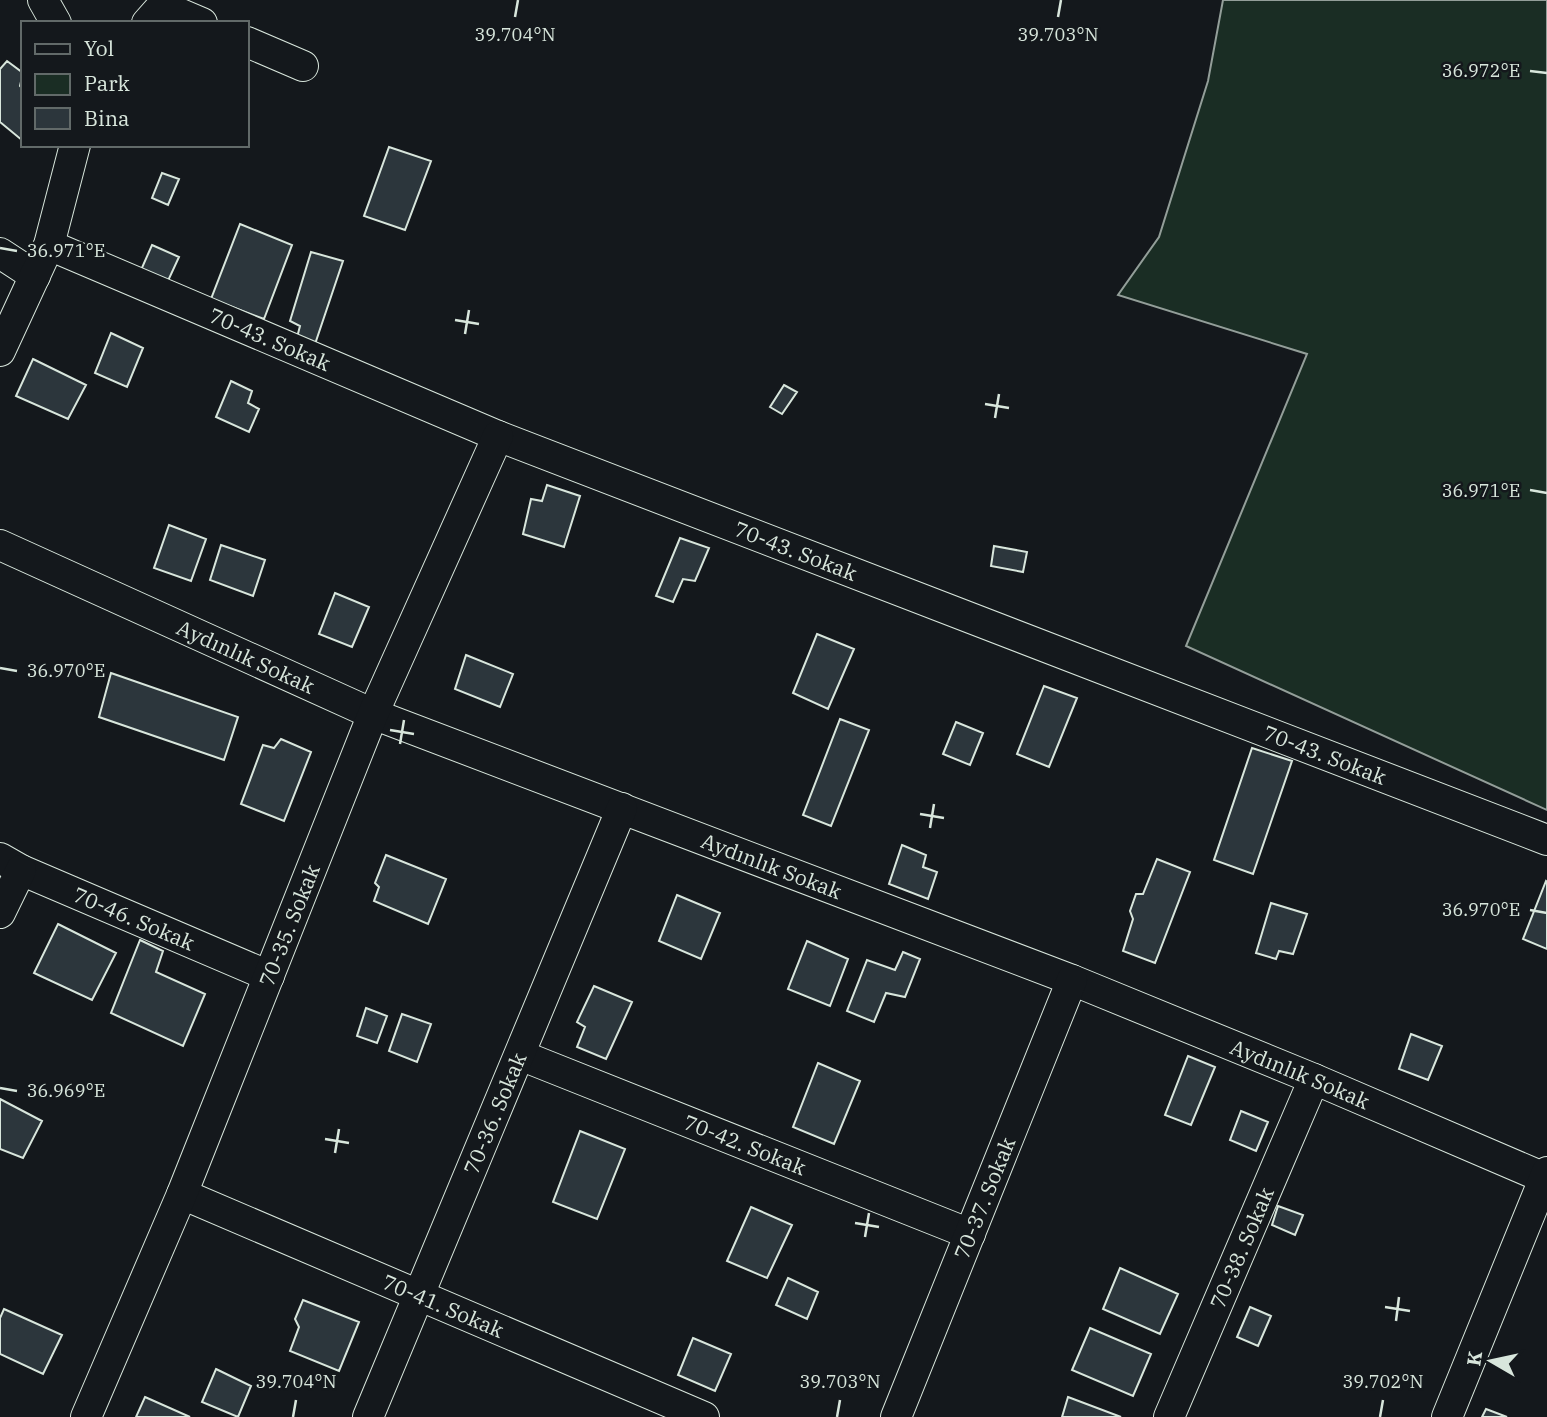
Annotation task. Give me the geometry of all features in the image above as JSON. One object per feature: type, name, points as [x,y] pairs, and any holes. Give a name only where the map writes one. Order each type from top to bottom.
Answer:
[{"type":"street","points":[[43,0],[55,21]]},
{"type":"street","points":[[149,21],[162,6],[197,21]]},
{"type":"street","points":[[248,42],[303,66]]},
{"type":"street","points":[[0,351],[49,245],[74,147]]},
{"type":"street","name":"70-43. Sokak","points":[[49,245],[498,436],[1547,840]]},
{"type":"street","points":[[0,253],[35,276]]},
{"type":"street","name":"70-35. Sokak","points":[[86,1417],[182,1194],[373,714],[498,436]]},
{"type":"street","name":"Aydınlık Sokak","points":[[0,545],[373,714],[1072,980],[1546,1176]]},
{"type":"street","name":"70-36. Sokak","points":[[368,1417],[622,808]]},
{"type":"street","points":[[0,913],[10,864]]},
{"type":"street","name":"70-46. Sokak","points":[[10,864],[268,975]]},
{"type":"street","name":"70-37. Sokak","points":[[895,1417],[1072,980]]},
{"type":"street","name":"70-42. Sokak","points":[[520,1055],[970,1234]]},
{"type":"street","name":"70-38. Sokak","points":[[1169,1417],[1314,1079]]},
{"type":"street","points":[[1447,1417],[1546,1176]]},
{"type":"street","name":"70-41. Sokak","points":[[182,1194],[704,1417]]},
{"type":"green space","points":[[1223,0],[1547,0],[1547,810],[1186,646],[1307,354],[1118,295],[1159,237],[1208,81]]},
{"type":"building","points":[[7,61],[21,72],[21,139],[0,122],[0,69]]},
{"type":"building","points":[[389,147],[431,161],[405,230],[364,216]]},
{"type":"building","points":[[162,173],[179,179],[168,205],[152,198]]},
{"type":"building","points":[[240,224],[292,245],[264,319],[211,299]]},
{"type":"building","points":[[152,245],[179,257],[167,283],[141,270]]},
{"type":"building","points":[[311,252],[343,261],[313,350],[295,345],[300,326],[290,321]]},
{"type":"building","points":[[111,333],[143,348],[127,387],[95,373]]},
{"type":"building","points":[[33,359],[86,385],[68,419],[16,396]]},
{"type":"building","points":[[231,381],[252,391],[248,403],[259,409],[249,432],[216,417]]},
{"type":"building","points":[[784,385],[797,392],[782,414],[770,407]]},
{"type":"building","points":[[547,485],[580,496],[564,547],[523,534],[531,499],[542,501]]},
{"type":"building","points":[[169,525],[206,539],[191,581],[154,568]]},
{"type":"building","points":[[680,538],[709,548],[695,581],[683,579],[673,602],[656,596]]},
{"type":"building","points":[[221,545],[265,560],[253,596],[210,580]]},
{"type":"building","points":[[994,546],[1027,552],[1023,572],[991,566]]},
{"type":"building","points":[[335,593],[369,607],[352,647],[319,634]]},
{"type":"building","points":[[817,634],[854,649],[828,709],[793,693]]},
{"type":"building","points":[[466,655],[513,674],[500,707],[455,689]]},
{"type":"building","points":[[111,673],[238,717],[224,760],[99,717]]},
{"type":"building","points":[[1044,686],[1077,698],[1049,767],[1017,754]]},
{"type":"building","points":[[840,719],[869,730],[831,826],[803,815]]},
{"type":"building","points":[[956,722],[983,733],[970,765],[943,754]]},
{"type":"building","points":[[281,739],[311,752],[284,821],[241,804],[263,745],[274,748]]},
{"type":"building","points":[[1252,748],[1292,761],[1253,874],[1214,860]]},
{"type":"building","points":[[902,845],[926,855],[923,867],[937,872],[928,899],[889,884]]},
{"type":"building","points":[[386,855],[446,879],[428,924],[374,901],[379,887],[375,883]]},
{"type":"building","points":[[1157,859],[1190,872],[1155,963],[1123,951],[1133,919],[1130,911],[1136,894],[1143,894]]},
{"type":"building","points":[[1547,882],[1547,949],[1523,939]]},
{"type":"building","points":[[677,895],[720,913],[701,959],[659,941]]},
{"type":"building","points":[[1271,903],[1307,914],[1293,954],[1279,951],[1276,959],[1256,953]]},
{"type":"building","points":[[58,924],[116,953],[92,1000],[34,973]]},
{"type":"building","points":[[140,940],[163,951],[156,972],[205,994],[183,1046],[111,1013]]},
{"type":"building","points":[[807,941],[848,959],[830,1006],[788,989]]},
{"type":"building","points":[[903,952],[920,959],[905,997],[886,993],[874,1022],[847,1011],[867,960],[895,970]]},
{"type":"building","points":[[594,986],[632,1002],[606,1059],[577,1047],[585,1027],[577,1022]]},
{"type":"building","points":[[366,1008],[387,1016],[377,1043],[357,1036]]},
{"type":"building","points":[[402,1014],[431,1024],[417,1062],[389,1051]]},
{"type":"building","points":[[1411,1034],[1442,1046],[1428,1080],[1399,1069]]},
{"type":"building","points":[[1188,1056],[1215,1067],[1191,1125],[1165,1115]]},
{"type":"building","points":[[818,1063],[860,1081],[834,1144],[793,1127]]},
{"type":"building","points":[[0,1099],[42,1121],[23,1158],[0,1149]]},
{"type":"building","points":[[1241,1111],[1268,1122],[1256,1151],[1230,1140]]},
{"type":"building","points":[[580,1131],[625,1149],[597,1219],[553,1202]]},
{"type":"building","points":[[1278,1206],[1303,1215],[1295,1235],[1272,1225]]},
{"type":"building","points":[[751,1207],[792,1225],[767,1278],[727,1261]]},
{"type":"building","points":[[1120,1268],[1178,1294],[1160,1334],[1103,1309]]},
{"type":"building","points":[[788,1278],[818,1292],[807,1319],[776,1305]]},
{"type":"building","points":[[303,1300],[359,1322],[339,1371],[290,1351],[299,1327],[295,1319]]},
{"type":"building","points":[[1250,1307],[1271,1316],[1258,1346],[1237,1337]]},
{"type":"building","points":[[4,1309],[62,1335],[43,1374],[0,1354],[0,1318]]},
{"type":"building","points":[[1090,1328],[1151,1354],[1133,1396],[1072,1370]]},
{"type":"building","points":[[693,1338],[731,1354],[715,1391],[678,1375]]},
{"type":"building","points":[[216,1369],[251,1386],[238,1417],[202,1402]]},
{"type":"building","points":[[145,1397],[190,1417],[136,1417]]},
{"type":"building","points":[[1068,1397],[1121,1417],[1062,1417]]},
{"type":"building","points":[[1486,1409],[1507,1417],[1482,1417]]}]
